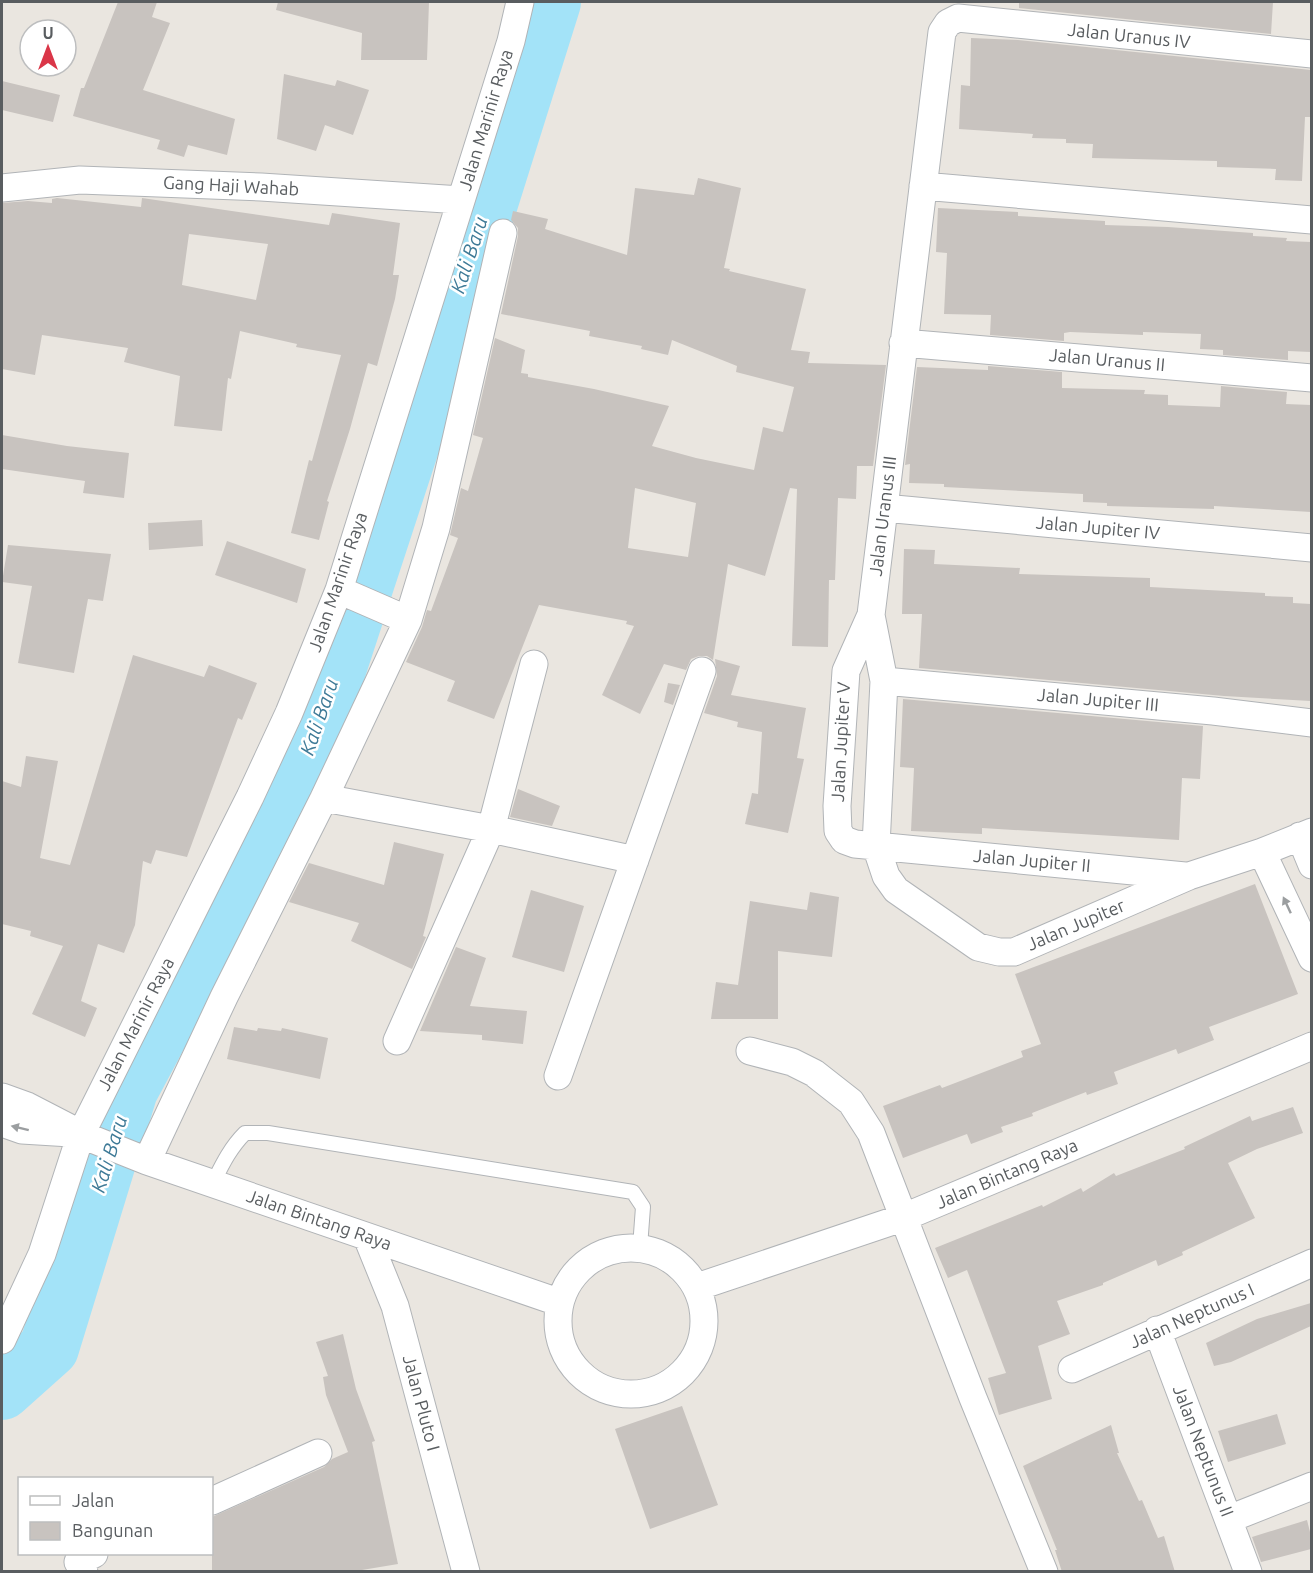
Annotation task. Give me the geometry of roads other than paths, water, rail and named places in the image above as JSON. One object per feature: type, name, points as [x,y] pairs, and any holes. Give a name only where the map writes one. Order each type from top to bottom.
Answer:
[{"type":"street","name":"Jalan Marinir Raya","points":[[2,1340],[42,1254],[84,1135],[250,797],[343,591],[511,41],[520,2]]},
{"type":"street","name":"Jalan Uranus IV","points":[[948,23],[958,18],[1311,54]]},
{"type":"street","name":"Jalan Uranus III","points":[[876,846],[884,681],[871,615],[942,32],[948,23]]},
{"type":"street","name":"Gang Haji Wahab","points":[[2,188],[80,180],[261,187],[461,200]]},
{"type":"street","points":[[923,186],[1311,220]]},
{"type":"street","points":[[141,1158],[324,798],[436,528],[503,233]]},
{"type":"street","name":"Jalan Uranus II","points":[[903,343],[1311,378]]},
{"type":"street","name":"Jalan Jupiter IV","points":[[884,508],[1311,548]]},
{"type":"street","points":[[343,591],[398,615]]},
{"type":"street","name":"Jalan Jupiter V","points":[[871,615],[846,671],[837,806],[838,831],[844,840],[855,844],[876,846]]},
{"type":"street","points":[[397,1041],[491,829],[534,664]]},
{"type":"street","points":[[558,1076],[702,671]]},
{"type":"street","name":"Jalan Jupiter III","points":[[884,681],[1213,711],[1311,723]]},
{"type":"street","points":[[324,798],[491,829],[635,860]]},
{"type":"street","points":[[1306,834],[1311,865]]},
{"type":"street","name":"Jalan Jupiter","points":[[876,846],[885,876],[896,890],[978,947],[999,952],[1014,952],[1189,876],[1262,852],[1306,834]]},
{"type":"street","name":"Jalan Jupiter II","points":[[876,846],[1189,876]]},
{"type":"street","points":[[1262,852],[1311,958]]},
{"type":"street","name":"Jalan Bintang Raya","points":[[697,1287],[902,1218],[1311,1046]]},
{"type":"street","points":[[750,1051],[792,1062],[814,1073],[851,1102],[871,1133],[902,1218],[1044,1572]]},
{"type":"street","name":"Jalan Bintang Raya","points":[[2,1097],[27,1106],[84,1135],[141,1158],[558,1302]]},
{"type":"street","name":"Jalan Bintang Raya","points":[[2,1123],[22,1130],[84,1135]]},
{"type":"street","name":"Jalan Pluto I","points":[[368,1236],[395,1306],[466,1572]]},
{"type":"street","points":[[640,1247],[674,1260],[697,1287],[705,1311],[703,1337],[693,1361],[675,1380],[652,1392],[626,1395],[600,1388],[579,1374],[564,1353],[557,1329],[558,1302],[575,1271],[585,1264],[605,1251],[640,1247]]},
{"type":"street","name":"Jalan Neptunus I","points":[[1072,1369],[1311,1263]]},
{"type":"street","name":"Jalan Neptunus II","points":[[1157,1330],[1248,1572]]},
{"type":"street","points":[[213,1501],[318,1453]]},
{"type":"street","points":[[1229,1519],[1311,1486]]},
{"type":"lane","points":[[213,1183],[232,1147],[245,1133],[268,1133],[633,1192],[643,1207],[640,1247]]},
{"type":"waterway","name":"Kali Baru","points":[[2,1390],[49,1348],[128,1090],[309,752],[465,276],[551,2]]}]
